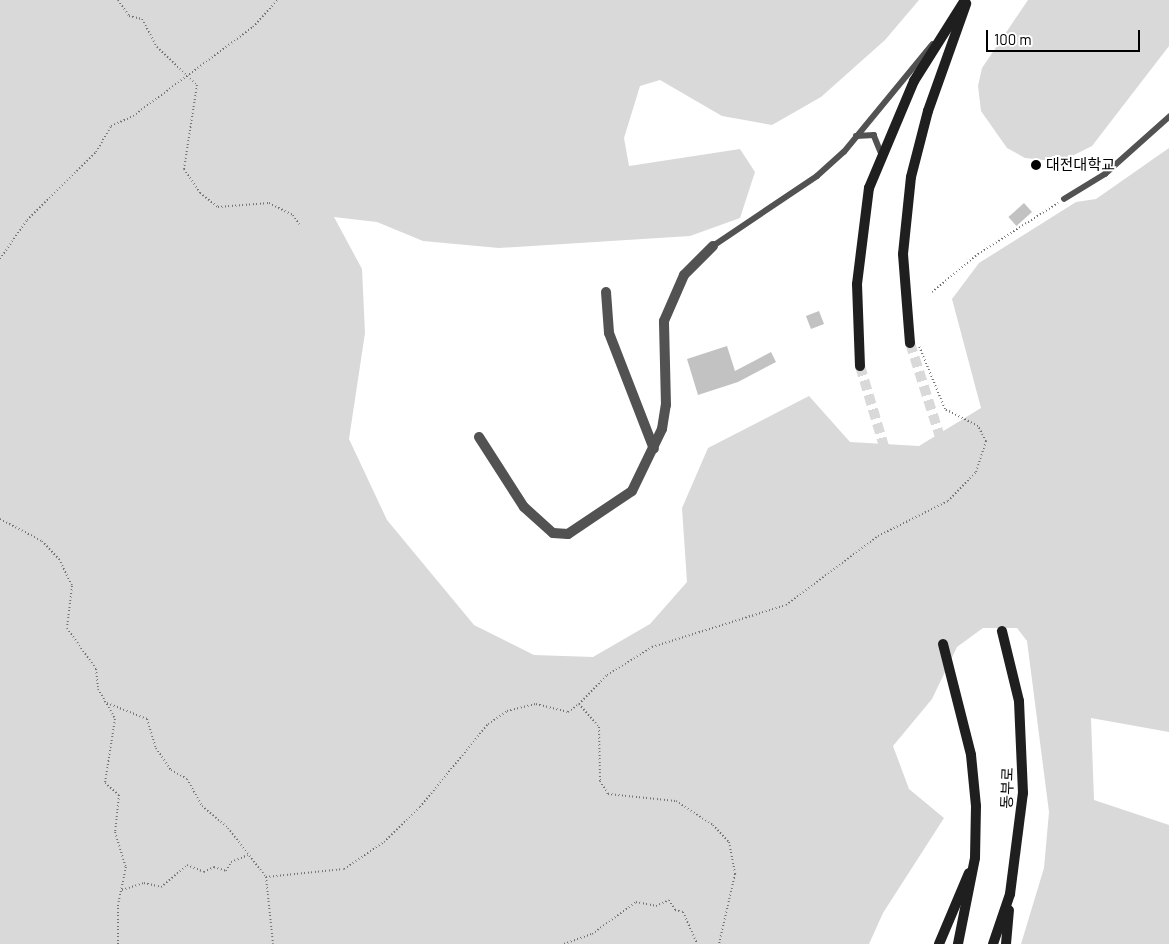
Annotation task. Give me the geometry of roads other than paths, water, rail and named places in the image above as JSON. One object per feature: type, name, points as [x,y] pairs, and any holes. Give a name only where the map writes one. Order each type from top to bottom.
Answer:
[{"type":"main road","points":[[860,366],[857,331],[860,236],[881,152],[941,33],[966,0]]},
{"type":"main road","points":[[914,343],[903,254],[911,177],[928,111],[966,0]]},
{"type":"main road","name":"동부로","points":[[993,944],[1010,894],[1019,840],[1023,758],[1019,701],[1002,631]]},
{"type":"main road","name":"동부로","points":[[943,644],[971,756],[975,858],[958,944]]},
{"type":"main road","points":[[939,944],[975,858]]},
{"type":"main road","points":[[1006,944],[1010,894]]},
{"type":"street","points":[[478,437],[524,507],[553,533],[568,534],[632,491],[654,449],[666,405],[664,322],[684,275],[713,246]]},
{"type":"street","points":[[606,292],[609,333],[654,449]]},
{"type":"lane","points":[[713,246],[816,176],[856,136],[941,33]]},
{"type":"lane","points":[[1064,199],[1105,174],[1169,117]]},
{"type":"lane","points":[[856,136],[874,135],[881,152]]},
{"type":"tunnel","points":[[910,343],[1002,631]]},
{"type":"tunnel","points":[[860,366],[943,644]]},
{"type":"place","name":"대전대학교","points":[[1036,165]]}]
